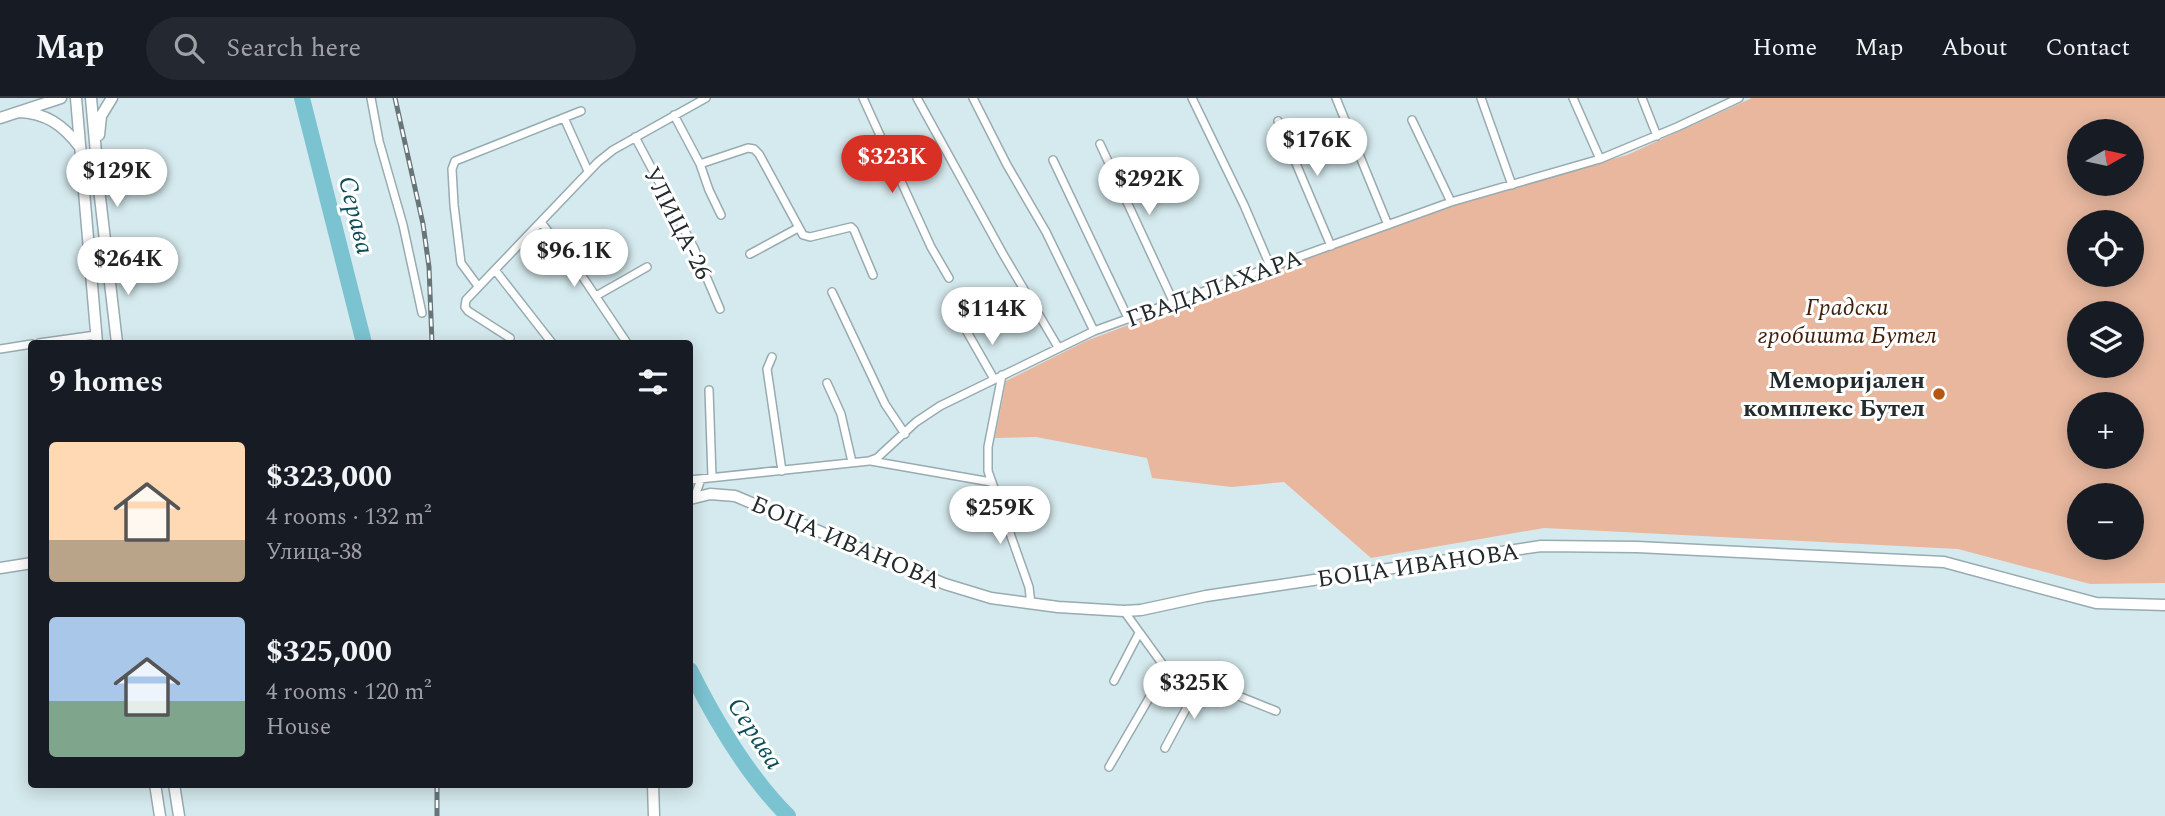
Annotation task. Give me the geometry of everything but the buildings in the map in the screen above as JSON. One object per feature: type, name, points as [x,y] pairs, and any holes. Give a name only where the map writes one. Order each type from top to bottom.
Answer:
[{"type":"street","points":[[19,112],[38,98]]},
{"type":"street","points":[[0,118],[61,98]]},
{"type":"street","points":[[76,98],[97,339]]},
{"type":"street","points":[[91,98],[117,340]]},
{"type":"street","points":[[97,166],[102,116],[112,98]]},
{"type":"street","points":[[372,98],[379,141],[403,225],[422,313]]},
{"type":"street","points":[[510,338],[468,311],[465,307],[466,300],[588,171],[613,150],[706,98]]},
{"type":"street","points":[[863,98],[931,247],[948,278]]},
{"type":"street","points":[[917,98],[1058,347]]},
{"type":"street","points":[[973,98],[1046,232],[1094,331]]},
{"type":"street","points":[[1192,98],[1271,268]]},
{"type":"street","points":[[1336,98],[1388,225]]},
{"type":"street","points":[[1480,98],[1512,185]]},
{"type":"street","points":[[1573,98],[1600,159]]},
{"type":"street","points":[[1642,98],[1657,136]]},
{"type":"street","name":"ГВАДАЛАХАРА","points":[[693,480],[869,461],[884,454],[916,422],[940,406],[1094,331],[1451,202],[1600,159],[1739,98]]},
{"type":"street","points":[[478,286],[461,263],[454,205],[452,169],[455,161],[565,120],[581,111]]},
{"type":"street","points":[[19,112],[32,113],[58,123],[79,147]]},
{"type":"street","points":[[674,116],[700,164],[721,215]]},
{"type":"street","points":[[565,120],[588,171]]},
{"type":"street","points":[[1412,120],[1451,202]]},
{"type":"street","points":[[1278,121],[1331,246]]},
{"type":"street","name":"УЛИЦА-26","points":[[635,137],[694,248],[720,309]]},
{"type":"street","points":[[1100,144],[1173,302]]},
{"type":"street","points":[[700,164],[748,148],[757,151],[803,235],[810,237],[850,228],[854,230],[873,275]]},
{"type":"street","points":[[1053,160],[1128,318]]},
{"type":"street","points":[[541,222],[625,340]]},
{"type":"street","points":[[750,254],[798,228]]},
{"type":"street","points":[[596,296],[647,267]]},
{"type":"street","points":[[495,270],[550,340]]},
{"type":"street","points":[[832,292],[885,404],[905,433]]},
{"type":"street","points":[[966,330],[998,377],[988,447],[991,482],[1027,579],[1031,604]]},
{"type":"street","points":[[0,349],[28,345]]},
{"type":"street","points":[[772,357],[767,369],[782,471]]},
{"type":"street","points":[[827,383],[841,414],[852,463]]},
{"type":"street","points":[[709,390],[712,477]]},
{"type":"street","points":[[869,461],[991,482]]},
{"type":"street","points":[[693,495],[701,479]]},
{"type":"street","name":"БОЦА ИВАНОВА","points":[[693,497],[710,494],[735,496],[945,584],[991,598],[1124,611],[1206,596],[1541,546],[1637,547],[1944,562],[2096,603],[2165,605]]},
{"type":"street","points":[[0,568],[28,564]]},
{"type":"street","points":[[1124,611],[1166,669],[1192,696]]},
{"type":"street","points":[[1114,681],[1139,633]]},
{"type":"street","points":[[1109,767],[1166,669]]},
{"type":"street","points":[[1165,748],[1202,681],[1276,711]]},
{"type":"street","points":[[156,788],[160,816]]},
{"type":"street","points":[[175,788],[179,816]]},
{"type":"street","points":[[653,788],[654,816]]},
{"type":"green space","name":"Градски гробишта Бутел","points":[[1752,98],[2165,98],[2165,583],[2090,584],[1958,549],[1544,528],[1371,558],[1284,482],[1232,487],[1152,478],[1147,458],[1036,437],[995,438],[1006,381],[1086,341],[1389,226],[1471,199],[1627,155]]},
{"type":"waterway","name":"Серава","points":[[302,98],[363,340]]},
{"type":"waterway","name":"Серава","points":[[693,676],[733,747],[759,783],[788,816]]},
{"type":"railway","points":[[395,98],[423,224],[429,267],[432,340]]},
{"type":"railway","points":[[437,788],[437,816]]},
{"type":"place","name":"Меморијален комплекс Бутел","points":[[1939,394]]}]
